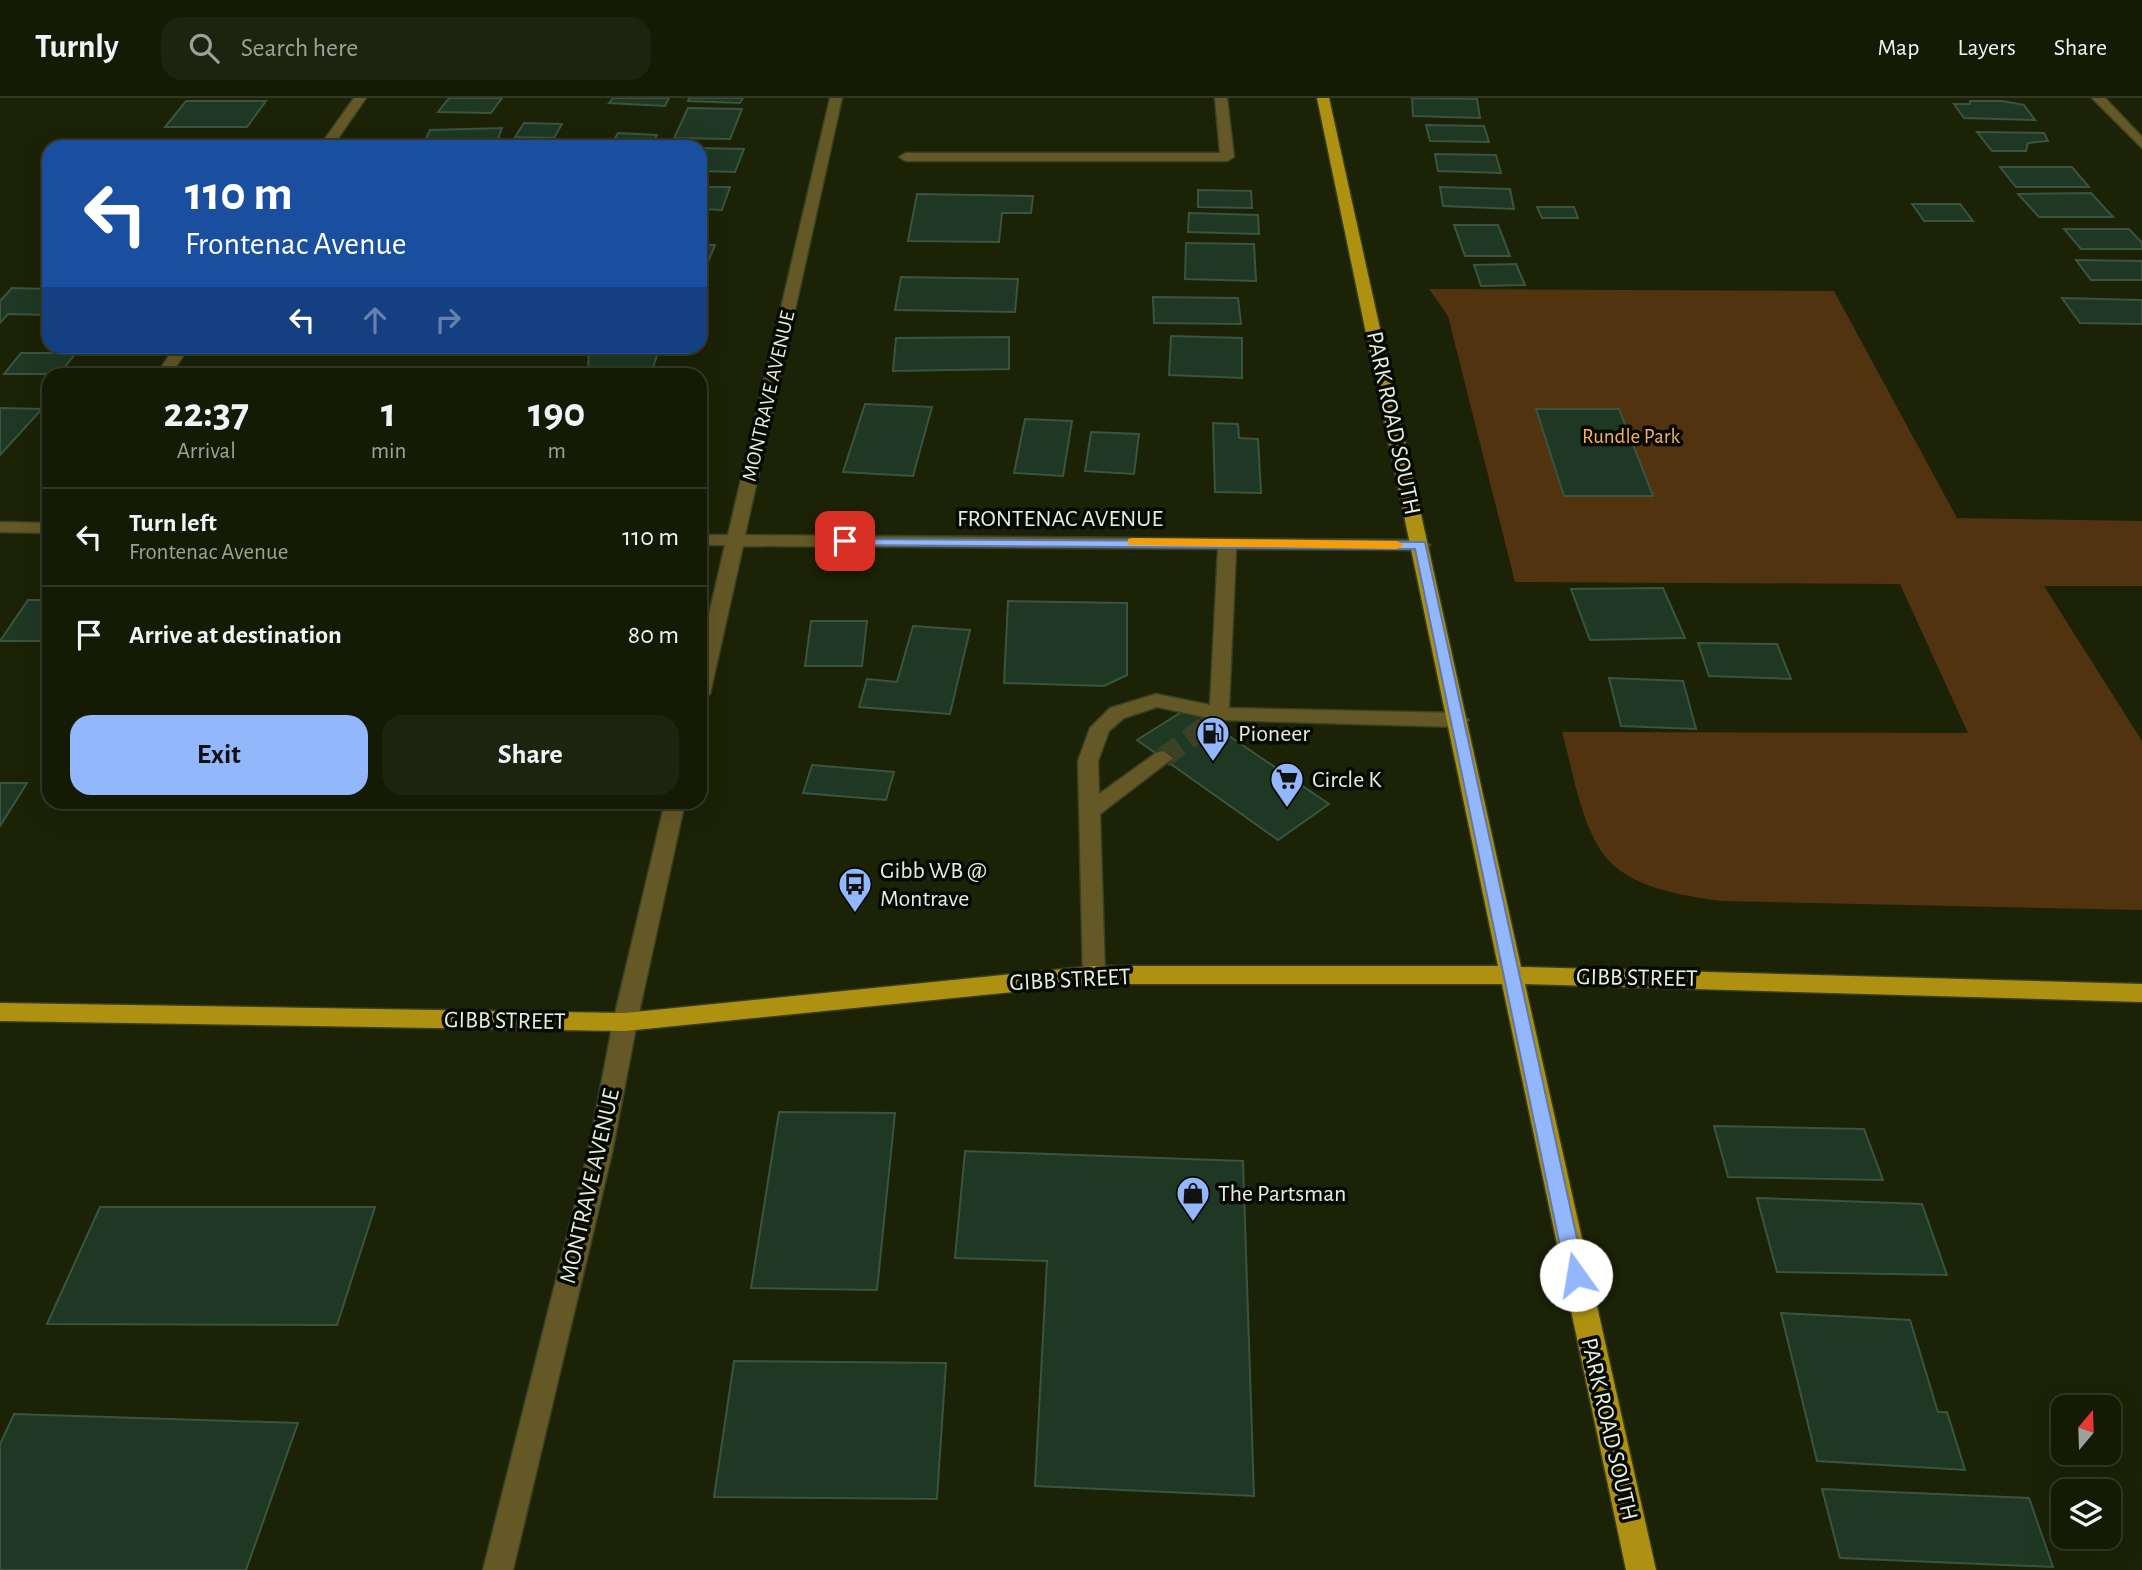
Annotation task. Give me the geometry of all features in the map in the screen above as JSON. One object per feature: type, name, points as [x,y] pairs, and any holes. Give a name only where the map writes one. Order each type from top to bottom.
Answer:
[{"type":"main road","name":"PARK ROAD SOUTH","points":[[1323,98],[1459,719],[1510,975],[1641,1570]]},
{"type":"main road","name":"GIBB STREET","points":[[0,1012],[625,1022],[1094,975],[1510,975],[2142,993]]},
{"type":"street","points":[[330,140],[360,98]]},
{"type":"street","name":"MONTRAVE AVENUE","points":[[707,664],[836,98]]},
{"type":"street","points":[[906,157],[1227,157],[1221,98]]},
{"type":"street","points":[[2098,98],[2142,144]]},
{"type":"street","points":[[0,527],[42,528]]},
{"type":"street","name":"FRONTENAC AVENUE","points":[[707,540],[1420,545]]},
{"type":"street","points":[[1215,718],[1227,543]]},
{"type":"street","points":[[1094,975],[1088,761],[1100,728],[1117,713],[1156,700],[1215,718],[1459,719]]},
{"type":"street","points":[[1090,811],[1163,758]]},
{"type":"street","name":"MONTRAVE AVENUE","points":[[498,1570],[600,1153],[625,1022],[673,809]]},
{"type":"green space","name":"Rundle Park","points":[[1429,289],[1834,291],[1957,518],[2142,521],[2142,586],[2044,586],[2142,741],[2142,910],[1722,901],[1674,893],[1642,883],[1615,866],[1604,855],[1589,827],[1578,796],[1562,732],[1968,733],[1900,584],[1515,582],[1448,316]]},
{"type":"building","points":[[449,98],[502,98],[491,113],[438,112]]},
{"type":"building","points":[[613,98],[669,98],[665,106],[609,103]]},
{"type":"building","points":[[689,98],[743,98],[740,103],[688,101]]},
{"type":"building","points":[[1412,98],[1477,99],[1480,118],[1413,116]]},
{"type":"building","points":[[186,101],[266,101],[247,127],[165,127]]},
{"type":"building","points":[[1970,101],[2002,101],[2024,105],[2035,120],[1964,118],[1954,104],[1970,104]]},
{"type":"building","points":[[688,108],[742,109],[730,139],[674,138]]},
{"type":"building","points":[[524,123],[562,124],[554,138],[515,137]]},
{"type":"building","points":[[1426,125],[1484,126],[1489,142],[1430,141]]},
{"type":"building","points":[[502,128],[498,140],[425,140],[430,130]]},
{"type":"building","points":[[1977,132],[2044,133],[2048,141],[2028,143],[2026,151],[1992,151]]},
{"type":"building","points":[[618,133],[657,135],[654,140],[614,140]]},
{"type":"building","points":[[707,148],[744,149],[735,172],[707,171]]},
{"type":"building","points":[[1435,154],[1496,155],[1501,173],[1438,171]]},
{"type":"building","points":[[2000,167],[2072,167],[2089,187],[2016,187]]},
{"type":"building","points":[[707,187],[730,187],[722,210],[707,209]]},
{"type":"building","points":[[1440,187],[1510,189],[1514,209],[1443,206]]},
{"type":"building","points":[[1198,190],[1251,191],[1252,208],[1198,207]]},
{"type":"building","points":[[2091,193],[2113,217],[2039,217],[2018,194]]},
{"type":"building","points":[[917,194],[1033,196],[1031,213],[1002,213],[999,242],[908,241]]},
{"type":"building","points":[[1912,204],[1960,204],[1973,221],[1924,221]]},
{"type":"building","points":[[1537,207],[1574,207],[1578,218],[1542,218]]},
{"type":"building","points":[[1189,213],[1258,215],[1259,234],[1188,232]]},
{"type":"building","points":[[1454,225],[1498,225],[1510,256],[1465,256]]},
{"type":"building","points":[[2064,229],[2129,229],[2142,243],[2142,249],[2081,249]]},
{"type":"building","points":[[1186,243],[1254,244],[1256,281],[1185,279]]},
{"type":"building","points":[[707,245],[715,245],[707,264]]},
{"type":"building","points":[[2076,260],[2142,261],[2142,280],[2091,280]]},
{"type":"building","points":[[1516,264],[1525,285],[1481,286],[1474,265]]},
{"type":"building","points":[[901,277],[1018,279],[1015,312],[895,310]]},
{"type":"building","points":[[12,288],[42,289],[42,315],[8,314],[0,323],[0,301]]},
{"type":"building","points":[[1153,297],[1238,298],[1241,324],[1154,323]]},
{"type":"building","points":[[2062,298],[2142,300],[2142,324],[2080,323]]},
{"type":"building","points":[[1171,336],[1242,338],[1242,378],[1169,375]]},
{"type":"building","points":[[1009,337],[1009,369],[893,371],[896,338]]},
{"type":"building","points":[[21,353],[75,354],[64,368],[42,368],[42,374],[4,374]]},
{"type":"building","points":[[589,354],[657,354],[653,368],[588,368]]},
{"type":"building","points":[[865,404],[932,407],[913,476],[843,472]]},
{"type":"building","points":[[0,408],[42,409],[0,455]]},
{"type":"building","points":[[1536,409],[1619,409],[1653,496],[1564,496]]},
{"type":"building","points":[[1025,419],[1072,421],[1063,476],[1014,473]]},
{"type":"building","points":[[1213,423],[1238,424],[1239,438],[1258,439],[1261,493],[1215,492]]},
{"type":"building","points":[[1091,432],[1139,434],[1134,474],[1085,471]]},
{"type":"building","points":[[1663,588],[1685,638],[1590,640],[1571,589]]},
{"type":"building","points":[[28,600],[42,600],[42,641],[0,641]]},
{"type":"building","points":[[1008,601],[1127,603],[1127,675],[1104,686],[1004,683]]},
{"type":"building","points":[[811,621],[867,621],[862,666],[805,666]]},
{"type":"building","points":[[913,626],[970,630],[950,714],[859,707],[867,679],[897,682]]},
{"type":"building","points":[[1698,643],[1777,644],[1791,679],[1709,676]]},
{"type":"building","points":[[1609,678],[1683,681],[1696,729],[1621,726]]},
{"type":"building","points":[[1188,708],[1329,804],[1278,840],[1137,740]]},
{"type":"building","points":[[812,765],[894,772],[886,800],[803,793]]},
{"type":"building","points":[[0,783],[27,783],[0,826]]},
{"type":"building","points":[[779,1112],[895,1113],[877,1290],[751,1288]]},
{"type":"building","points":[[1714,1126],[1864,1129],[1883,1180],[1728,1177]]},
{"type":"building","points":[[965,1151],[1243,1161],[1254,1496],[1035,1486],[1047,1261],[955,1258]]},
{"type":"building","points":[[1757,1198],[1922,1204],[1947,1275],[1777,1272]]},
{"type":"building","points":[[100,1207],[375,1207],[337,1325],[47,1324]]},
{"type":"building","points":[[1781,1313],[1910,1320],[1938,1412],[1947,1412],[1965,1470],[1817,1461]]},
{"type":"building","points":[[734,1361],[946,1363],[937,1499],[714,1497]]},
{"type":"building","points":[[14,1414],[298,1423],[246,1570],[0,1570],[0,1444]]},
{"type":"building","points":[[1822,1489],[2029,1498],[2053,1567],[1840,1558]]},
{"type":"tunnel","points":[[1163,758],[1210,723]]},
{"type":"slow traffic","points":[[1132,542],[1397,545]]},
{"type":"place","name":"Pioneer","points":[[1213,763]]},
{"type":"place","name":"Circle K","points":[[1287,809]]},
{"type":"place","name":"Gibb WB @ Montrave","points":[[855,914]]},
{"type":"place","name":"The Partsman","points":[[1193,1223]]},
{"type":"route","points":[[845,541],[1420,545],[1576,1275]]}]
